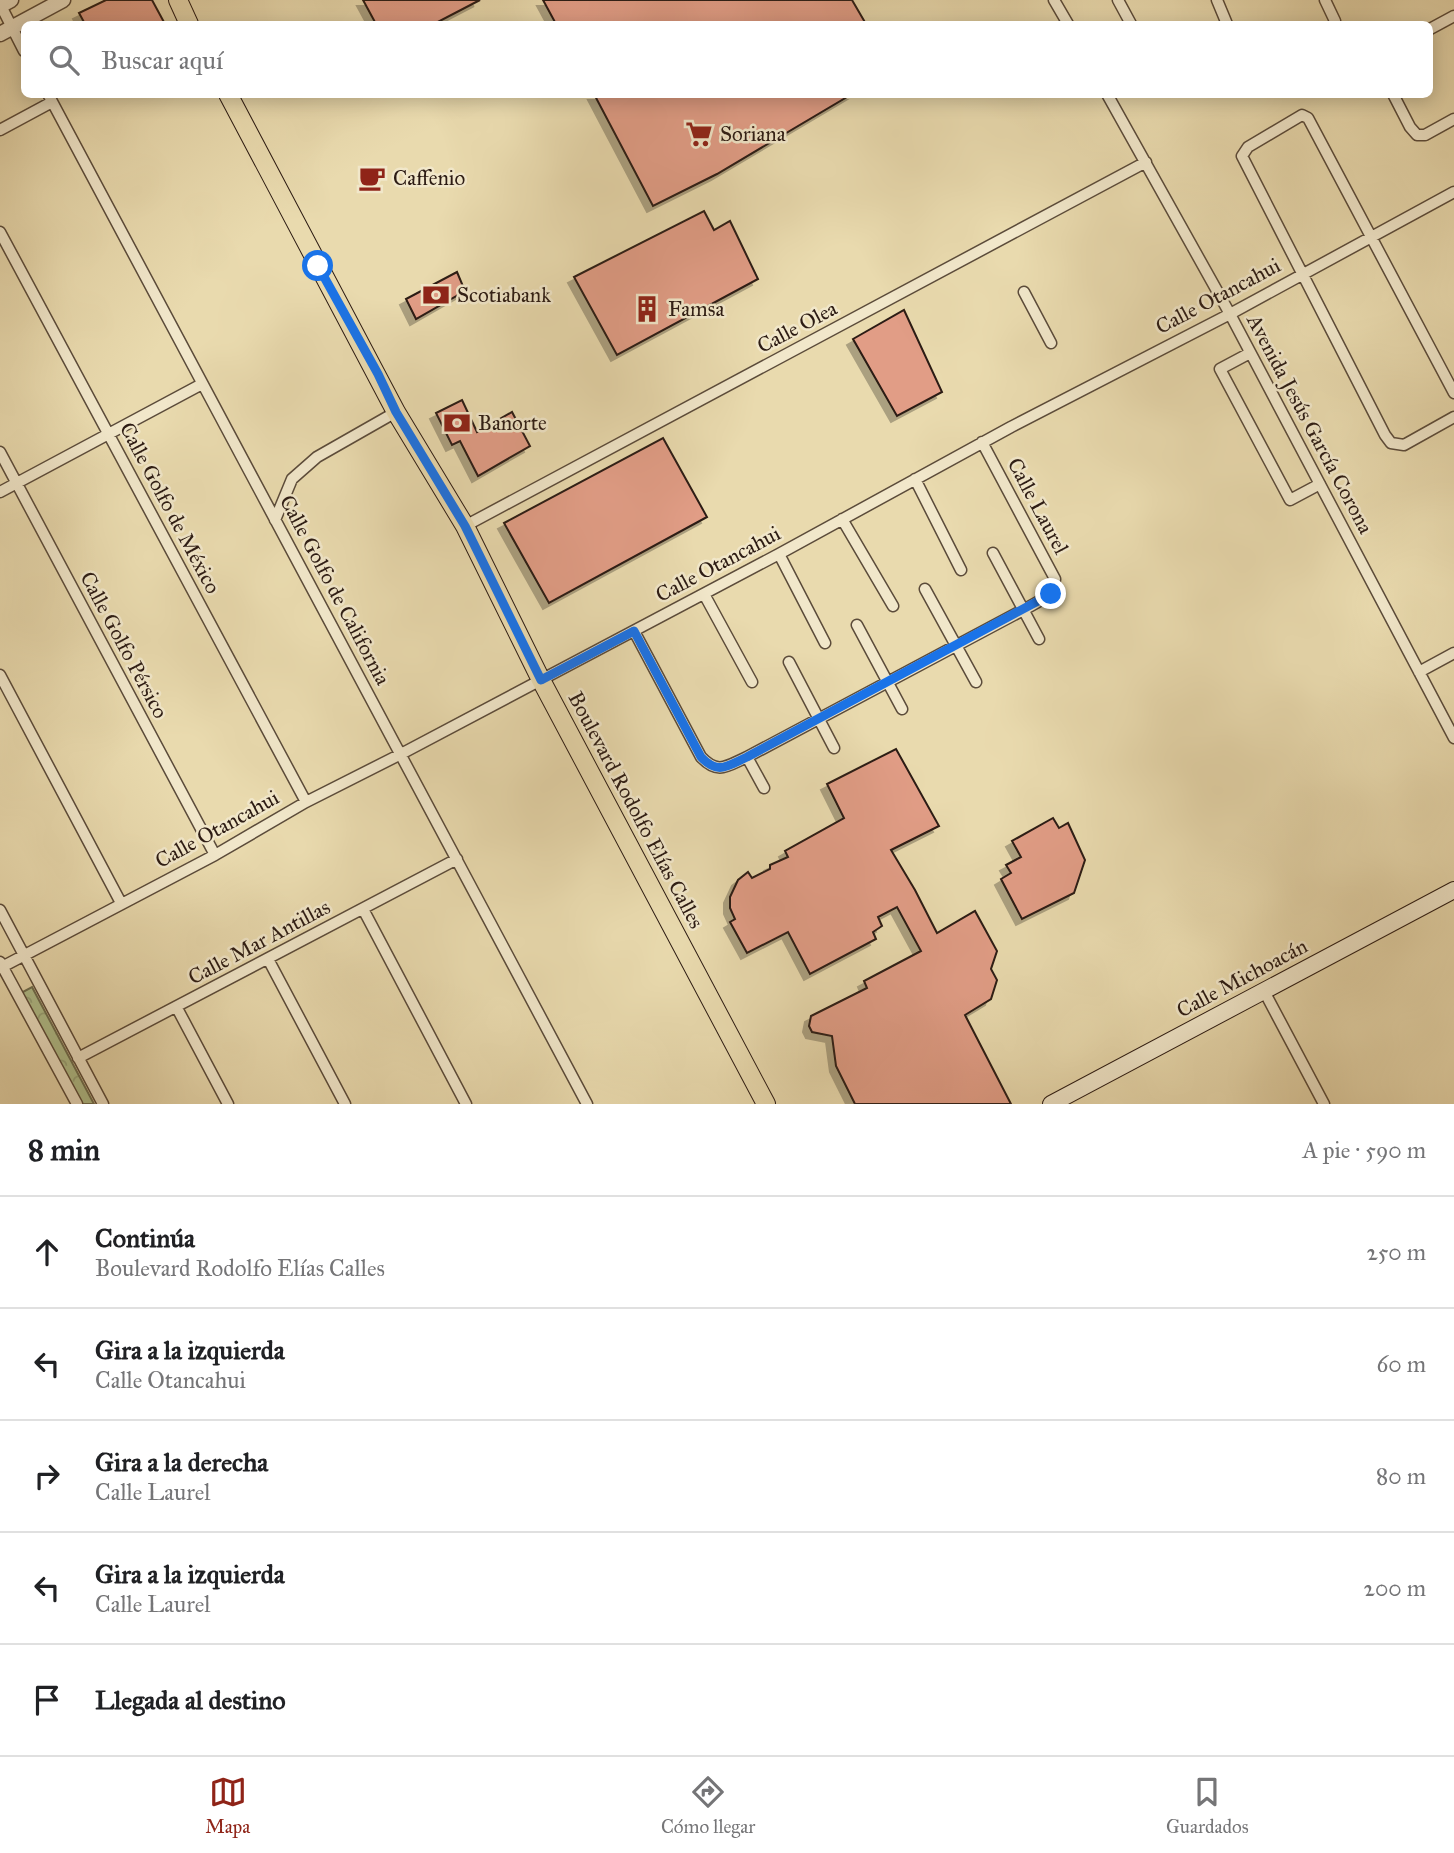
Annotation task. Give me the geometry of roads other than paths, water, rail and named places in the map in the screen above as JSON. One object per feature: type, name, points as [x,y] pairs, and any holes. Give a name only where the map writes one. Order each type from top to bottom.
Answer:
[{"type":"main road","points":[[178,0],[188,21]]},
{"type":"main road","name":"Boulevard Rodolfo Elías Calles","points":[[230,98],[396,412],[465,526],[541,680],[762,1103]]},
{"type":"main road","name":"Calle Michoacán","points":[[1051,1104],[1454,890]]},
{"type":"street","points":[[11,0],[0,5],[6,31],[21,48]]},
{"type":"street","points":[[24,21],[63,0]]},
{"type":"street","points":[[1054,0],[1066,21]]},
{"type":"street","points":[[1217,0],[1226,21]]},
{"type":"street","points":[[1325,0],[1335,21]]},
{"type":"street","points":[[1124,2],[1130,21]]},
{"type":"street","points":[[1433,27],[1454,16]]},
{"type":"street","points":[[0,130],[50,98]]},
{"type":"street","name":"Calle Golfo de California","points":[[50,98],[587,1104]]},
{"type":"street","name":"Avenida Jesús García Corona","points":[[1109,98],[1230,314],[1454,738]]},
{"type":"street","points":[[1395,98],[1416,135],[1425,135],[1454,119]]},
{"type":"street","points":[[1454,393],[1308,118],[1302,115],[1248,147],[1242,156],[1391,443],[1404,445],[1454,416]]},
{"type":"street","name":"Calle Olea","points":[[465,526],[1146,162]]},
{"type":"street","name":"Calle Otancahui","points":[[1,965],[24,956],[215,855],[306,802],[704,594],[982,442],[1230,314],[1454,192]]},
{"type":"street","name":"Calle Golfo de México","points":[[0,232],[306,802]]},
{"type":"street","points":[[1024,292],[1051,343]]},
{"type":"street","points":[[1250,353],[1220,369],[1290,500],[1320,484]]},
{"type":"street","points":[[0,492],[202,384]]},
{"type":"street","points":[[275,520],[292,479],[317,457],[396,412]]},
{"type":"street","name":"Calle Laurel","points":[[634,631],[701,757],[709,766],[716,768],[747,757],[957,646],[1051,594],[1055,579],[982,442]]},
{"type":"street","name":"Calle Golfo Pérsico","points":[[0,453],[215,855]]},
{"type":"street","points":[[915,479],[961,570]]},
{"type":"street","points":[[842,519],[893,606]]},
{"type":"street","points":[[993,553],[1039,639]]},
{"type":"street","points":[[779,554],[825,643]]},
{"type":"street","points":[[925,589],[976,682]]},
{"type":"street","points":[[704,594],[752,682]]},
{"type":"street","points":[[857,625],[902,709]]},
{"type":"street","points":[[1419,672],[1454,653]]},
{"type":"street","points":[[789,662],[834,748]]},
{"type":"street","points":[[0,675],[121,903]]},
{"type":"street","points":[[747,757],[764,788]]},
{"type":"street","name":"Calle Mar Antillas","points":[[78,1058],[457,859]]},
{"type":"street","points":[[363,909],[466,1104]]},
{"type":"street","points":[[0,910],[103,1104]]},
{"type":"street","points":[[268,959],[345,1104]]},
{"type":"street","points":[[1,965],[77,1104]]},
{"type":"street","points":[[1264,991],[1324,1104]]},
{"type":"street","points":[[177,1007],[228,1104]]},
{"type":"place","name":"Soriana","points":[[699,134]]},
{"type":"place","name":"Caffenio","points":[[372,178]]},
{"type":"place","name":"Scotiabank","points":[[436,295]]},
{"type":"place","name":"Famsa","points":[[647,309]]},
{"type":"place","name":"Banorte","points":[[457,423]]}]
